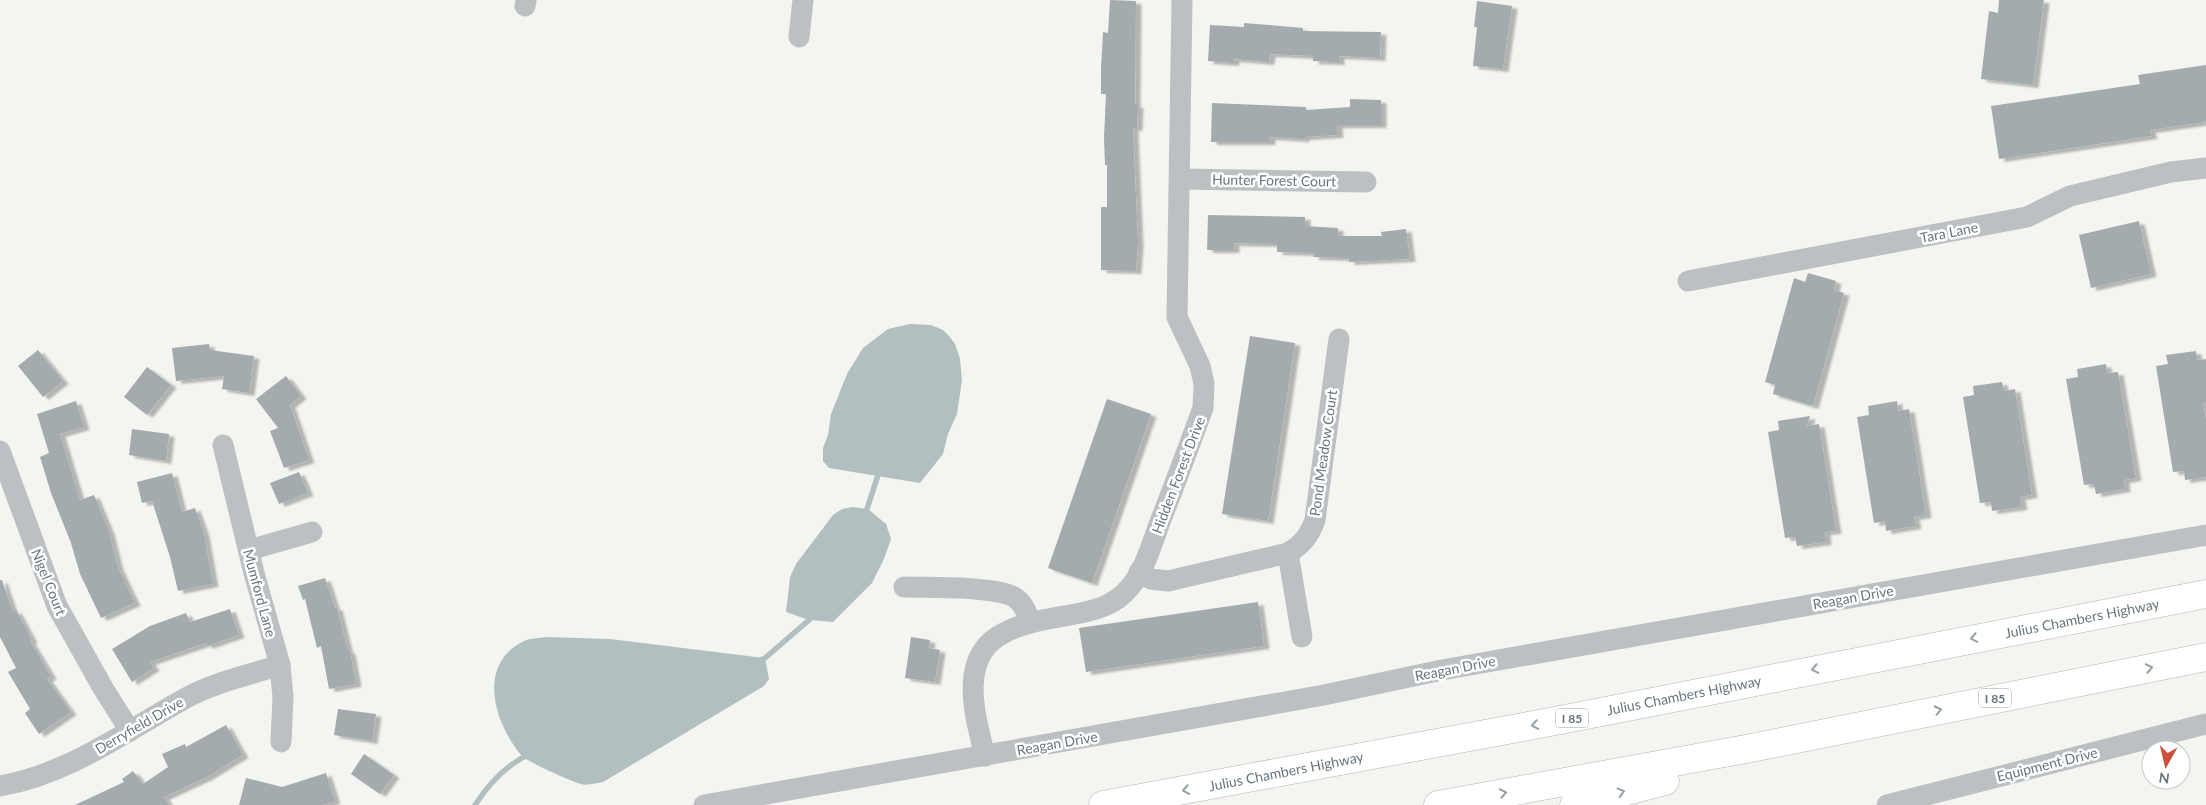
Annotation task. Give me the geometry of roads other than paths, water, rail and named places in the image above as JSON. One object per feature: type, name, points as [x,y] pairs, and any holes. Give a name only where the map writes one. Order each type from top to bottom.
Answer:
[{"type":"highway","name":"Julius Chambers Highway","points":[[1103,805],[1550,722],[2206,594]]},
{"type":"highway","name":"I 85","points":[[1438,805],[1737,751],[2206,658]]},
{"type":"highway","points":[[1574,805],[1890,720]]},
{"type":"street","points":[[799,37],[802,0]]},
{"type":"street","name":"Hidden Forest Drive","points":[[985,756],[974,714],[972,689],[976,665],[987,644],[1004,633],[1031,623],[1090,611],[1111,604],[1131,587],[1150,548],[1203,408],[1204,384],[1200,366],[1177,316],[1181,179],[1182,0]]},
{"type":"street","name":"Tara Lane","points":[[1688,281],[2027,217],[2070,196],[2172,172],[2206,168]]},
{"type":"street","name":"Hunter Forest Court","points":[[1181,179],[1366,182]]},
{"type":"street","name":"Pond Meadow Court","points":[[1139,572],[1151,579],[1168,581],[1288,553],[1301,546],[1310,534],[1315,520],[1339,339]]},
{"type":"street","name":"Mumford Lane","points":[[223,445],[280,665],[282,697],[281,742]]},
{"type":"street","name":"Nigel Court","points":[[0,451],[57,606],[103,688],[130,731]]},
{"type":"street","points":[[249,550],[312,532]]},
{"type":"street","name":"Reagan Drive","points":[[704,805],[1324,695],[1442,670],[2206,534]]},
{"type":"street","points":[[1288,553],[1302,636]]},
{"type":"street","points":[[904,587],[999,591],[1015,598],[1024,608],[1031,623]]},
{"type":"street","name":"Derryfield Drive","points":[[0,786],[37,778],[72,762],[130,731],[188,697],[214,686],[280,665]]},
{"type":"street","name":"Equipment Drive","points":[[1887,805],[2206,724]]},
{"type":"waterway","points":[[865,515],[880,469]]},
{"type":"waterway","points":[[758,661],[765,658],[809,620],[813,613]]},
{"type":"waterway","points":[[475,805],[506,769],[530,754]]}]
